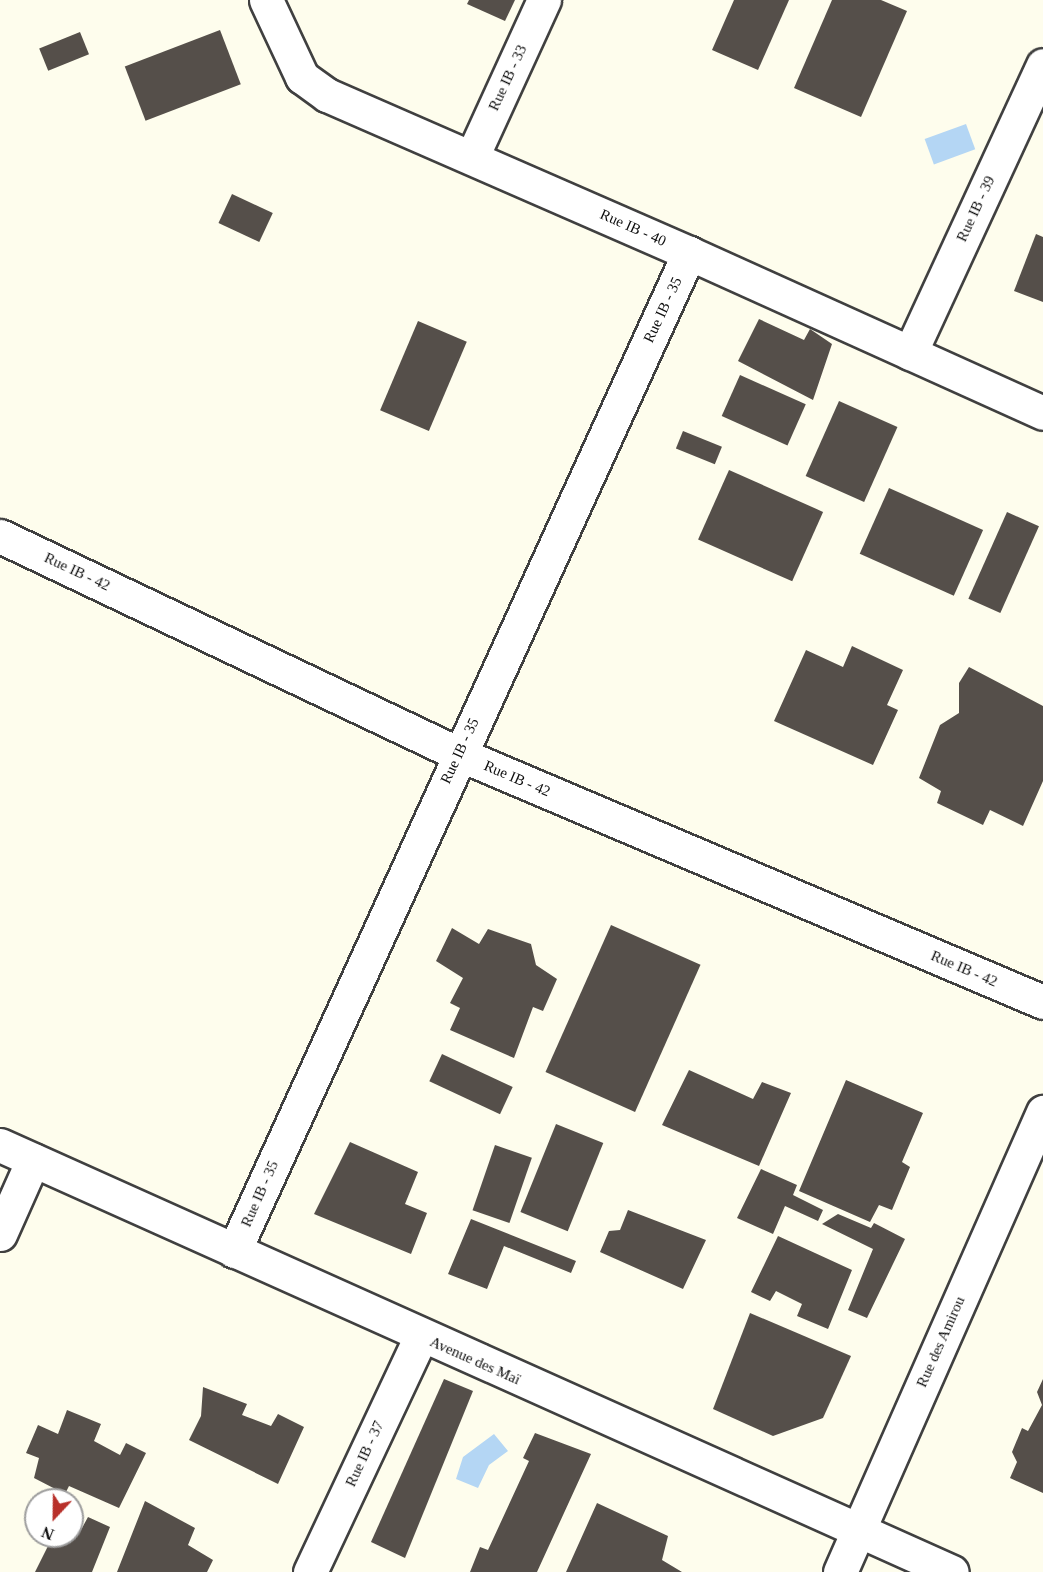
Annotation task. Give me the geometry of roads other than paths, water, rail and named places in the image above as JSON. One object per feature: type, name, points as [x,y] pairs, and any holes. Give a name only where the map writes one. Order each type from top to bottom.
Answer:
[{"type":"street","name":"Rue IB - 40","points":[[266,0],[302,77],[327,95],[689,253],[1043,413]]},
{"type":"street","name":"Rue IB - 33","points":[[472,157],[544,0]]},
{"type":"street","name":"Rue IB - 39","points":[[910,353],[1043,65]]},
{"type":"street","name":"Rue IB - 35","points":[[234,1251],[689,253]]},
{"type":"street","name":"Rue IB - 42","points":[[0,536],[459,754],[1043,1002]]},
{"type":"street","name":"Rue des Amirou","points":[[840,1572],[1043,1112]]},
{"type":"street","name":"Avenue des Maï","points":[[0,1145],[857,1532],[952,1572]]},
{"type":"street","points":[[0,1234],[33,1160]]},
{"type":"street","name":"Rue IB - 37","points":[[310,1572],[421,1336]]},
{"type":"water","points":[[966,124],[975,149],[934,164],[925,139]]},
{"type":"water","points":[[494,1434],[508,1451],[489,1465],[478,1488],[456,1479],[463,1457]]}]
